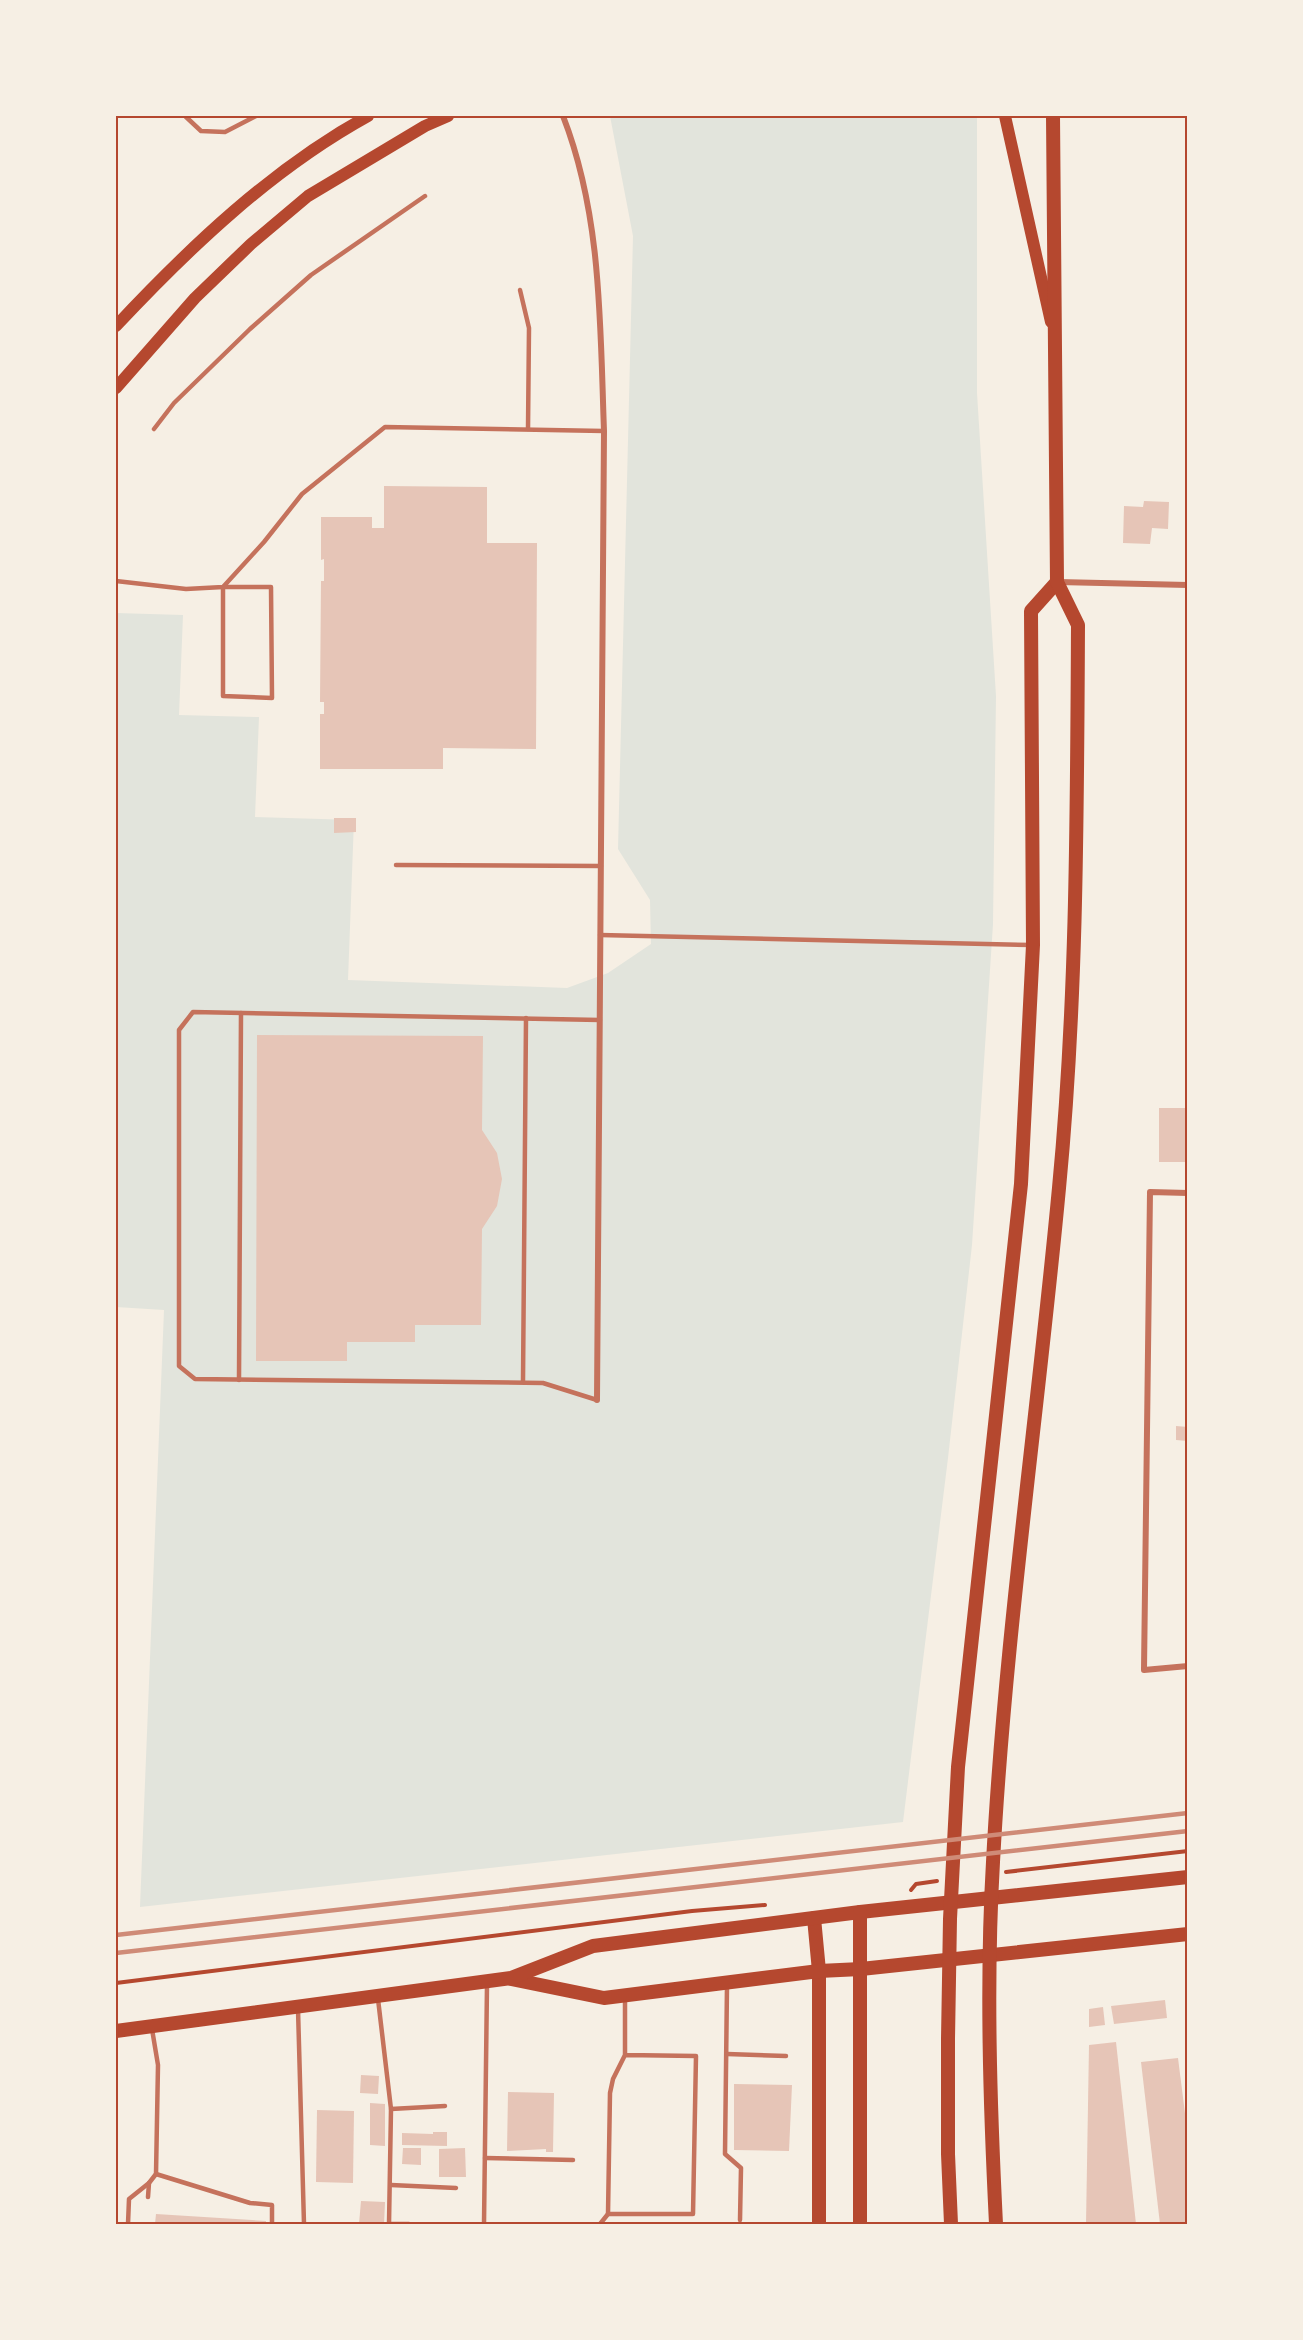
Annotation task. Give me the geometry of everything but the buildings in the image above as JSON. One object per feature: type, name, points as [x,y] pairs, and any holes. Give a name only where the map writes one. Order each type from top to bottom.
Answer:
[{"type":"main road","points":[[116,326],[162,276],[223,220],[333,135],[368,116]]},
{"type":"main road","points":[[116,388],[195,298],[251,243],[308,196],[425,126],[448,116]]},
{"type":"main road","points":[[1005,116],[1055,339]]},
{"type":"main road","points":[[996,2224],[990,2035],[990,1923],[999,1764],[1060,1184],[1075,945],[1078,625],[1057,582],[1053,116]]},
{"type":"main road","points":[[951,2224],[948,2154],[948,2039],[950,1919],[958,1767],[1021,1184],[1033,945],[1031,611],[1057,582]]},
{"type":"main road","points":[[116,2031],[511,1978],[593,1946],[860,1912],[1188,1877]]},
{"type":"main road","points":[[860,1912],[860,2224]]},
{"type":"main road","points":[[814,1918],[819,1971],[819,2224]]},
{"type":"main road","points":[[511,1978],[604,1998],[819,1971],[861,1969],[1188,1934]]},
{"type":"street","points":[[563,116],[590,207],[600,295],[604,431],[597,1400]]},
{"type":"street","points":[[1057,582],[1188,585]]},
{"type":"street","points":[[1188,1192],[1150,1192],[1144,1670],[1188,1666]]},
{"type":"lane","points":[[185,116],[201,131],[225,132],[255,116]]},
{"type":"lane","points":[[154,429],[174,403],[310,275],[425,196]]},
{"type":"lane","points":[[520,290],[529,328],[528,429]]},
{"type":"lane","points":[[116,581],[186,589],[223,586],[271,587],[272,698],[223,696],[223,586],[264,542],[302,494],[385,427],[604,431]]},
{"type":"lane","points":[[396,865],[601,866]]},
{"type":"lane","points":[[600,935],[1033,945]]},
{"type":"lane","points":[[597,1400],[543,1383],[195,1379],[179,1366],[178,1030],[193,1012],[600,1020]]},
{"type":"lane","points":[[239,1380],[241,1013]]},
{"type":"lane","points":[[523,1382],[526,1018]]},
{"type":"lane","points":[[484,2224],[487,1982]]},
{"type":"lane","points":[[727,1983],[728,2054],[725,2154],[741,2168],[740,2220]]},
{"type":"lane","points":[[600,2224],[608,2214],[610,2092],[613,2079],[625,2055],[625,1995]]},
{"type":"lane","points":[[378,1996],[392,2109],[389,2224],[409,2224]]},
{"type":"lane","points":[[298,2007],[304,2224]]},
{"type":"lane","points":[[128,2224],[129,2199],[156,2174],[158,2065],[152,2026]]},
{"type":"lane","points":[[728,2054],[786,2056]]},
{"type":"lane","points":[[608,2214],[693,2214],[696,2056],[625,2055]]},
{"type":"lane","points":[[392,2109],[446,2106]]},
{"type":"lane","points":[[485,2158],[573,2160]]},
{"type":"lane","points":[[156,2174],[250,2204],[272,2205],[272,2224]]},
{"type":"lane","points":[[148,2183],[148,2197]]},
{"type":"lane","points":[[391,2185],[456,2188]]},
{"type":"path","points":[[996,1873],[1188,1851]]},
{"type":"path","points":[[908,1894],[916,1884],[939,1881]]},
{"type":"path","points":[[116,1983],[692,1911],[773,1905]]},
{"type":"shaded area","points":[[610,116],[977,116],[977,393],[996,696],[993,924],[972,1245],[903,1822],[140,1907],[164,1310],[116,1307],[116,613],[183,615],[179,715],[259,717],[255,817],[354,820],[348,980],[567,988],[608,973],[651,944],[650,900],[618,849],[633,236]]},
{"type":"railway","points":[[116,1935],[1188,1813]]},
{"type":"railway","points":[[116,1953],[1188,1831]]}]
